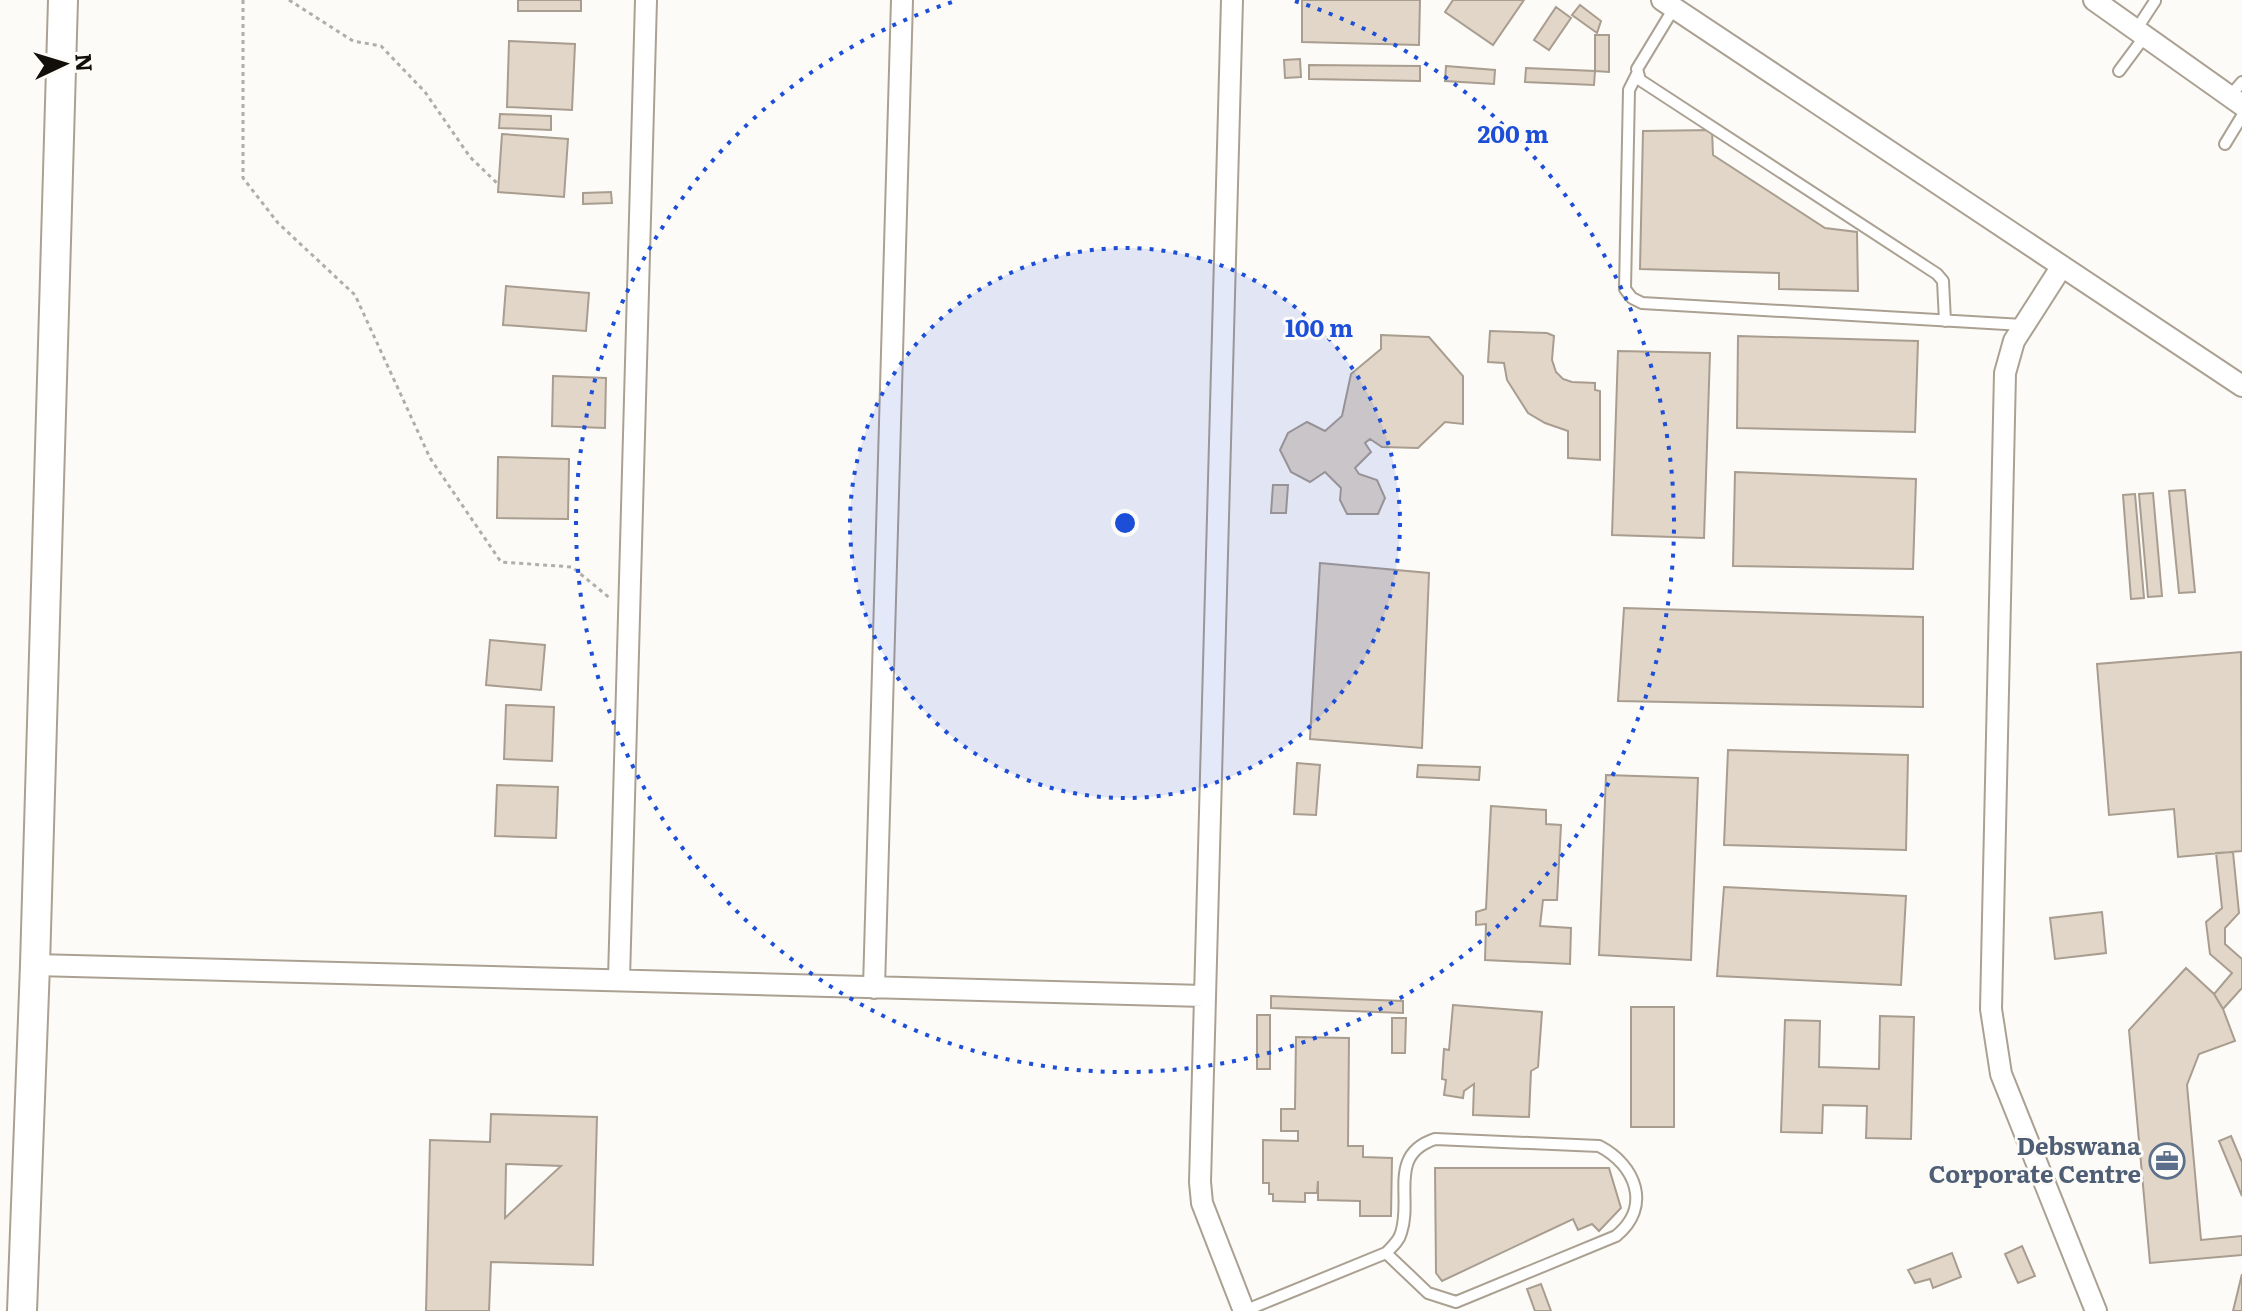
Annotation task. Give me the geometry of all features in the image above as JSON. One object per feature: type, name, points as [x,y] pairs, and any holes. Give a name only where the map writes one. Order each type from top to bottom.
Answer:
[{"type":"main road","points":[[22,1311],[63,0]]},
{"type":"street","points":[[619,979],[646,0]]},
{"type":"street","points":[[874,988],[902,0]]},
{"type":"street","points":[[1232,0],[1200,1182],[1202,1203],[1244,1311]]},
{"type":"street","points":[[2094,0],[2238,94]]},
{"type":"street","points":[[1668,4],[2242,386]]},
{"type":"street","points":[[2062,266],[2023,325],[2008,357],[2005,381],[1992,1020],[1996,1052],[2008,1096],[2096,1311]]},
{"type":"street","points":[[35,965],[1204,996]]},
{"type":"lane","points":[[2119,71],[2155,1]]},
{"type":"lane","points":[[1668,4],[1629,90],[1625,289],[1632,298],[1642,303],[2023,325]]},
{"type":"lane","points":[[1637,74],[1640,80],[1937,274],[1943,281],[1945,321]]},
{"type":"lane","points":[[2225,144],[2242,116]]},
{"type":"lane","points":[[1244,1311],[1386,1253],[1401,1234],[1409,1158],[1418,1145],[1435,1139],[1599,1146],[1621,1160],[1635,1188],[1637,1202],[1634,1215],[1627,1227],[1616,1236],[1456,1302],[1428,1293],[1386,1253]]},
{"type":"path","points":[[243,0],[243,178],[278,223],[355,295],[430,458],[501,562],[572,567],[629,614]]},
{"type":"path","points":[[289,0],[353,41],[381,46],[425,92],[470,157],[499,185]]},
{"type":"building","points":[[518,0],[581,0],[581,11],[518,11]]},
{"type":"building","points":[[1302,0],[1420,0],[1419,45],[1302,42]]},
{"type":"building","points":[[1453,0],[1524,0],[1493,45],[1445,12]]},
{"type":"building","points":[[1580,5],[1601,21],[1597,33],[1572,15]]},
{"type":"building","points":[[1556,7],[1571,18],[1549,50],[1534,40]]},
{"type":"building","points":[[1595,35],[1609,35],[1609,72],[1595,71]]},
{"type":"building","points":[[509,41],[575,44],[572,110],[507,107]]},
{"type":"building","points":[[1300,59],[1301,77],[1285,78],[1284,60]]},
{"type":"building","points":[[1309,65],[1420,66],[1420,81],[1309,79]]},
{"type":"building","points":[[1446,66],[1495,70],[1494,84],[1445,81]]},
{"type":"building","points":[[1526,68],[1595,71],[1594,85],[1525,82]]},
{"type":"building","points":[[500,114],[551,116],[551,130],[499,128]]},
{"type":"building","points":[[1712,130],[1713,155],[1825,228],[1857,232],[1858,291],[1779,289],[1779,273],[1640,269],[1643,131]]},
{"type":"building","points":[[502,134],[568,139],[564,197],[498,192]]},
{"type":"building","points":[[611,192],[612,203],[583,204],[583,193]]},
{"type":"building","points":[[506,286],[589,293],[586,331],[503,325]]},
{"type":"building","points":[[1490,331],[1547,333],[1554,336],[1552,360],[1556,372],[1572,382],[1595,383],[1595,390],[1600,391],[1600,460],[1568,458],[1568,431],[1528,413],[1507,380],[1504,363],[1488,362]]},
{"type":"building","points":[[1381,335],[1429,337],[1463,376],[1463,424],[1445,422],[1418,448],[1382,447],[1370,439],[1365,443],[1371,452],[1355,468],[1359,474],[1377,480],[1385,498],[1378,514],[1347,514],[1340,500],[1341,488],[1325,472],[1310,482],[1291,472],[1280,450],[1288,433],[1307,422],[1325,431],[1342,416],[1351,374],[1381,349]]},
{"type":"building","points":[[1738,336],[1918,341],[1915,432],[1737,428]]},
{"type":"building","points":[[1618,351],[1710,353],[1704,538],[1612,535]]},
{"type":"building","points":[[553,376],[606,378],[605,428],[552,426]]},
{"type":"building","points":[[498,457],[569,459],[568,519],[497,518]]},
{"type":"building","points":[[1735,472],[1916,479],[1913,569],[1733,566]]},
{"type":"building","points":[[1273,485],[1288,485],[1286,513],[1271,513]]},
{"type":"building","points":[[2185,490],[2195,592],[2179,593],[2169,491]]},
{"type":"building","points":[[2153,493],[2162,596],[2148,597],[2139,494]]},
{"type":"building","points":[[2135,494],[2144,598],[2131,599],[2123,495]]},
{"type":"building","points":[[1320,563],[1429,573],[1422,748],[1310,739]]},
{"type":"building","points":[[1624,608],[1923,617],[1923,707],[1618,701]]},
{"type":"building","points":[[490,640],[545,645],[541,690],[486,685]]},
{"type":"building","points":[[2241,652],[2242,851],[2178,857],[2174,809],[2109,815],[2097,664]]},
{"type":"building","points":[[506,705],[554,707],[552,761],[504,759]]},
{"type":"building","points":[[1728,750],[1908,755],[1906,850],[1724,845]]},
{"type":"building","points":[[1297,763],[1320,765],[1316,815],[1294,814]]},
{"type":"building","points":[[1418,765],[1480,767],[1479,780],[1417,777]]},
{"type":"building","points":[[1606,775],[1698,778],[1691,960],[1599,955]]},
{"type":"building","points":[[497,785],[558,787],[556,838],[495,836]]},
{"type":"building","points":[[1491,806],[1546,810],[1546,824],[1561,825],[1557,900],[1543,900],[1540,926],[1571,928],[1570,964],[1485,960],[1486,924],[1476,925],[1476,912],[1486,909]]},
{"type":"building","points":[[2233,852],[2239,913],[2225,928],[2225,944],[2242,959],[2242,988],[2223,1009],[2214,994],[2232,973],[2210,954],[2206,922],[2222,908],[2216,853]]},
{"type":"building","points":[[1724,887],[1906,896],[1901,985],[1717,976]]},
{"type":"building","points":[[2102,912],[2106,953],[2055,959],[2050,918]]},
{"type":"building","name":"Debswana Corporate Centre","points":[[2186,968],[2214,994],[2235,1041],[2199,1054],[2187,1085],[2201,1240],[2242,1236],[2242,1255],[2150,1263],[2129,1030]]},
{"type":"building","points":[[1271,996],[1403,1001],[1403,1013],[1271,1008]]},
{"type":"building","points":[[1453,1005],[1542,1012],[1538,1067],[1531,1071],[1529,1117],[1473,1115],[1474,1084],[1464,1091],[1463,1098],[1444,1095],[1444,1049],[1449,1050]]},
{"type":"building","points":[[1631,1007],[1674,1007],[1674,1127],[1631,1127]]},
{"type":"building","points":[[1257,1015],[1270,1015],[1270,1069],[1257,1069]]},
{"type":"building","points":[[1880,1016],[1914,1017],[1911,1139],[1866,1138],[1867,1106],[1823,1105],[1822,1133],[1781,1132],[1785,1020],[1820,1021],[1819,1067],[1879,1069]]},
{"type":"building","points":[[1392,1018],[1406,1018],[1405,1053],[1392,1053]]},
{"type":"building","points":[[1296,1037],[1349,1038],[1348,1146],[1363,1146],[1363,1157],[1392,1158],[1391,1216],[1360,1216],[1360,1201],[1318,1200],[1318,1181],[1317,1193],[1305,1193],[1305,1202],[1273,1201],[1269,1183],[1263,1183],[1263,1140],[1298,1141],[1298,1131],[1281,1131],[1281,1109],[1295,1109]]},
{"type":"building","points":[[491,1114],[597,1117],[593,1265],[491,1262],[489,1311],[426,1311],[430,1140],[490,1142]],"holes":[[[506,1164],[561,1166],[505,1218]]]},
{"type":"building","points":[[2231,1136],[2242,1162],[2242,1196],[2219,1141]]},
{"type":"building","points":[[1435,1168],[1609,1168],[1621,1208],[1599,1231],[1592,1224],[1578,1230],[1573,1219],[1442,1281],[1436,1273]]},
{"type":"building","points":[[2022,1246],[2035,1276],[2018,1283],[2005,1254]]},
{"type":"building","points":[[1952,1253],[1961,1277],[1933,1288],[1930,1279],[1915,1283],[1908,1270]]},
{"type":"building","points":[[2242,1274],[2242,1311],[2233,1311]]},
{"type":"building","points":[[1541,1284],[1551,1311],[1535,1311],[1527,1289]]},
{"type":"place","name":"Debswana Corporate Centre","points":[[2167,1161]]}]
